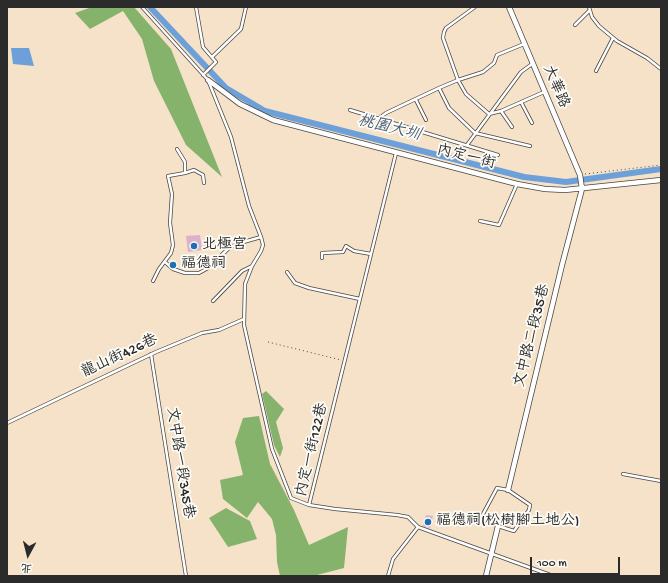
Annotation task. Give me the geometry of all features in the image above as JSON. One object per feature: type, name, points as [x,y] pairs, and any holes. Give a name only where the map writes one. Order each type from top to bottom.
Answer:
[{"type":"street","name":"大華路","points":[[509,7],[580,175],[582,189]]},
{"type":"street","name":"內定一街","points":[[208,80],[240,104],[273,120],[517,184],[545,189],[582,189],[661,180]]},
{"type":"street","name":"文中路二段35巷","points":[[508,490],[562,265],[582,189]]},
{"type":"street","points":[[486,576],[490,554],[498,526]]},
{"type":"lane","points":[[142,7],[208,80],[230,137],[249,206],[263,245],[245,284],[244,325],[272,449],[291,498],[309,505]]},
{"type":"lane","points":[[196,7],[203,47],[216,62],[203,75]]},
{"type":"lane","points":[[212,57],[240,29],[246,7]]},
{"type":"lane","points":[[475,7],[446,28],[443,38],[458,80],[466,94],[489,114]]},
{"type":"lane","points":[[589,7],[589,11],[599,26],[613,38],[647,58],[661,69]]},
{"type":"lane","points":[[575,25],[589,11]]},
{"type":"lane","points":[[596,71],[613,38]]},
{"type":"lane","points":[[378,119],[386,113],[439,88],[483,72],[494,63],[498,55],[524,44]]},
{"type":"lane","points":[[467,145],[521,72],[532,64]]},
{"type":"lane","points":[[439,88],[449,108],[475,133],[530,146]]},
{"type":"lane","points":[[489,114],[501,111],[544,92]]},
{"type":"lane","points":[[416,100],[426,120]]},
{"type":"lane","points":[[521,102],[532,123]]},
{"type":"lane","points":[[350,110],[498,154]]},
{"type":"lane","points":[[501,111],[512,128]]},
{"type":"lane","points":[[177,149],[185,162],[185,173]]},
{"type":"lane","name":"內定一街122巷","points":[[396,153],[309,505],[408,517],[418,527],[552,576]]},
{"type":"lane","points":[[153,281],[159,269],[171,253],[173,245],[170,223],[172,194],[168,176],[194,170],[203,175],[204,183]]},
{"type":"lane","points":[[480,221],[499,225],[517,184]]},
{"type":"lane","points":[[165,262],[173,269],[185,273],[199,273],[208,268],[229,248],[261,237]]},
{"type":"lane","points":[[322,258],[322,253],[343,252],[346,246],[354,251],[372,254]]},
{"type":"lane","points":[[213,301],[242,271],[252,266]]},
{"type":"lane","points":[[287,272],[295,283],[309,288],[360,300]]},
{"type":"lane","name":"龍山街426巷","points":[[7,423],[151,354],[202,333],[219,330],[244,318]]},
{"type":"lane","name":"文中路一段345巷","points":[[151,354],[186,576]]},
{"type":"lane","points":[[623,474],[661,481]]},
{"type":"lane","points":[[497,488],[508,490],[530,505],[529,510],[514,531],[498,526],[482,516],[497,488]]},
{"type":"lane","points":[[388,576],[393,559],[418,527]]},
{"type":"path","points":[[580,175],[661,165]]},
{"type":"path","points":[[268,342],[345,361]]},
{"type":"green space","points":[[92,7],[134,7],[171,49],[222,177],[186,145],[154,81],[142,39],[123,11],[90,29],[75,13]]},
{"type":"green space","points":[[266,391],[284,409],[276,422],[283,448],[280,457],[274,445],[262,394]]},
{"type":"green space","points":[[259,416],[270,464],[294,510],[309,545],[348,527],[344,568],[313,576],[280,576],[277,562],[276,535],[272,519],[258,502],[247,518],[223,499],[220,480],[243,475],[235,442],[243,418]]},
{"type":"green space","points":[[226,508],[250,521],[257,539],[228,547],[209,518]]},
{"type":"water","points":[[11,48],[29,48],[34,66],[13,64]]},
{"type":"building","name":"北極宮","points":[[200,235],[202,250],[188,252],[186,236]]},
{"type":"building","name":"福德祠(松樹腳土地公)","points":[[426,515],[433,516],[430,528],[423,526]]},
{"type":"waterway","name":"桃園大圳","points":[[150,7],[226,88],[265,111],[524,177],[566,182],[661,169]]},
{"type":"place","name":"北極宮","points":[[194,246]]},
{"type":"place","name":"福德祠","points":[[173,265]]},
{"type":"place","name":"福德祠(松樹腳土地公)","points":[[428,522]]}]
